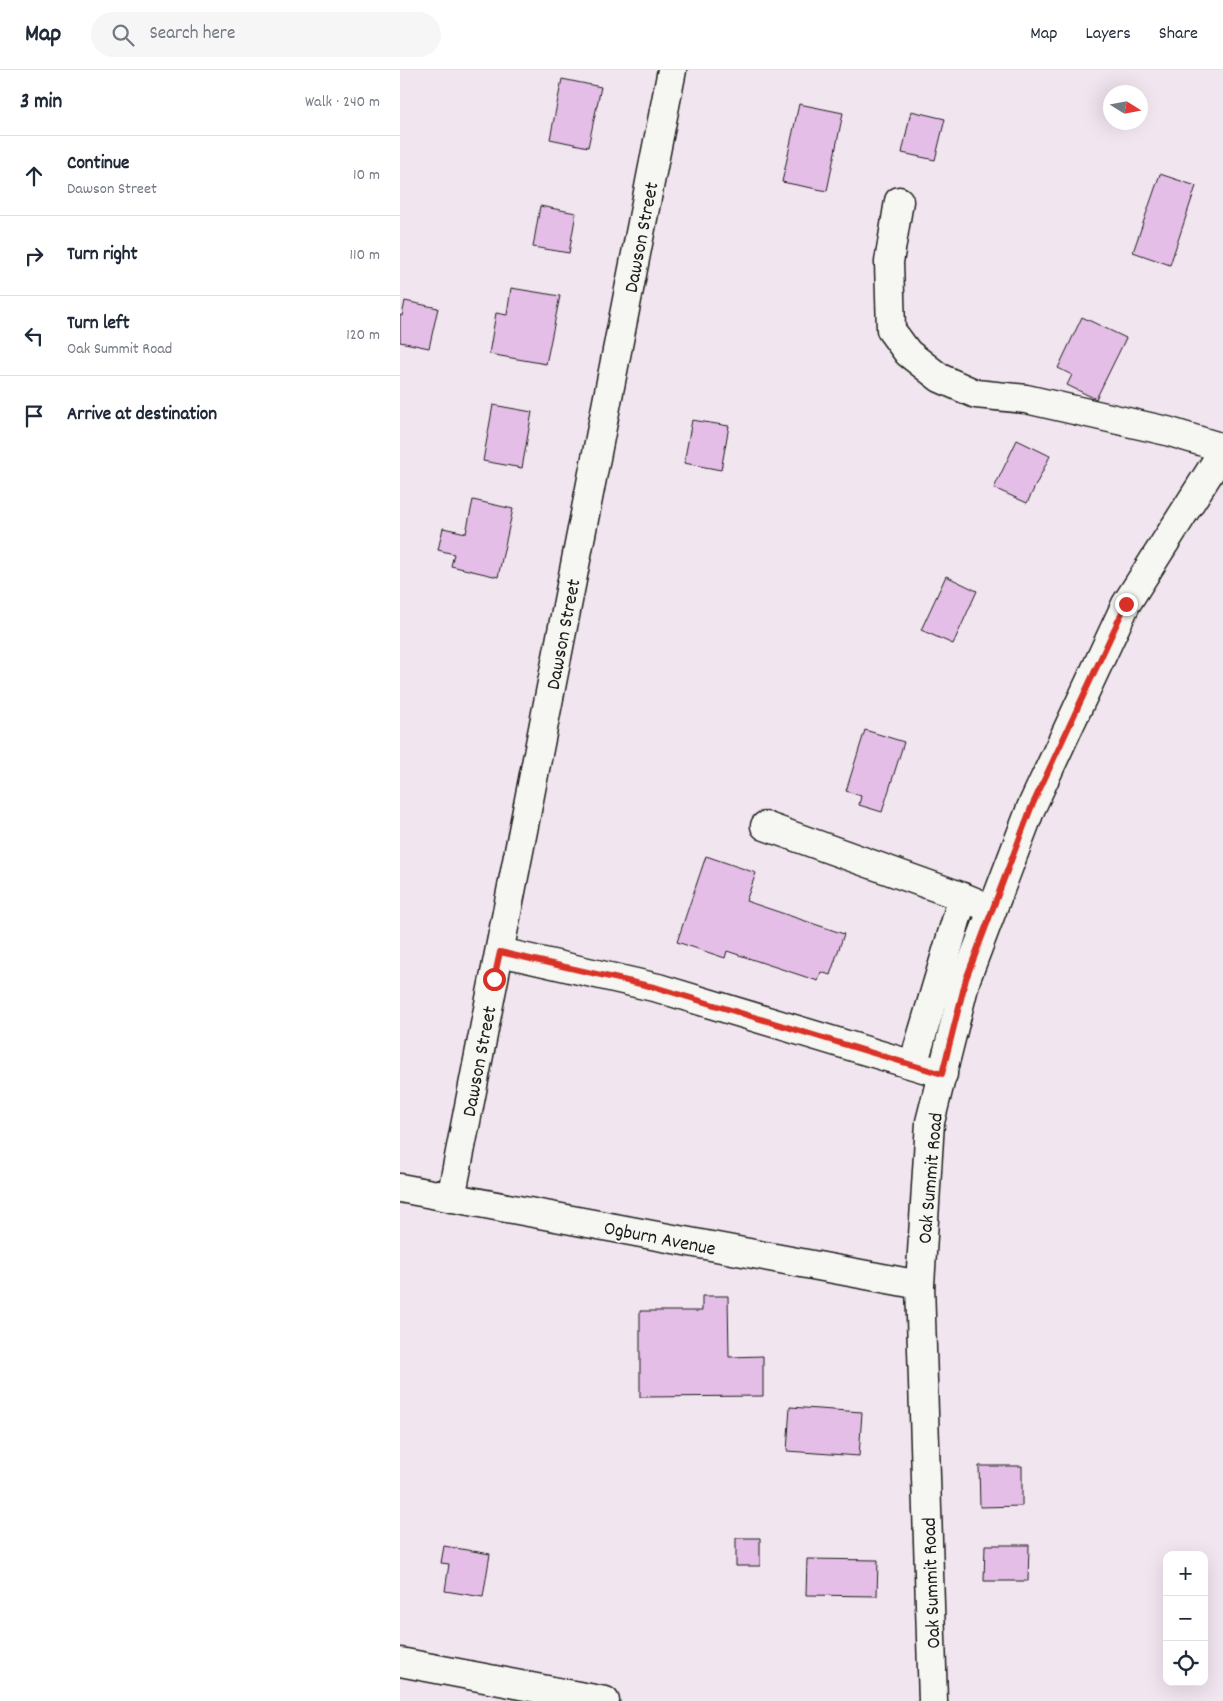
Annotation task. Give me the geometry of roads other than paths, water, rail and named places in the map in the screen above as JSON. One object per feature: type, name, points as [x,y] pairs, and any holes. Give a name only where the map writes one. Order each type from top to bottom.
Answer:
[{"type":"street","name":"Dawson Street","points":[[451,1198],[672,70]]},
{"type":"street","points":[[899,201],[890,262],[891,330],[908,353],[940,378],[976,394],[1026,399],[1167,431],[1223,449]]},
{"type":"street","name":"Oak Summit Road","points":[[933,1701],[920,1285],[930,1122],[966,979],[1031,808],[1126,604],[1223,449]]},
{"type":"street","points":[[765,826],[993,909]]},
{"type":"street","points":[[913,1065],[963,897]]},
{"type":"street","points":[[500,952],[658,988],[942,1074]]},
{"type":"street","name":"Ogburn Avenue","points":[[400,1188],[920,1285]]},
{"type":"street","points":[[400,1662],[605,1701]]}]
